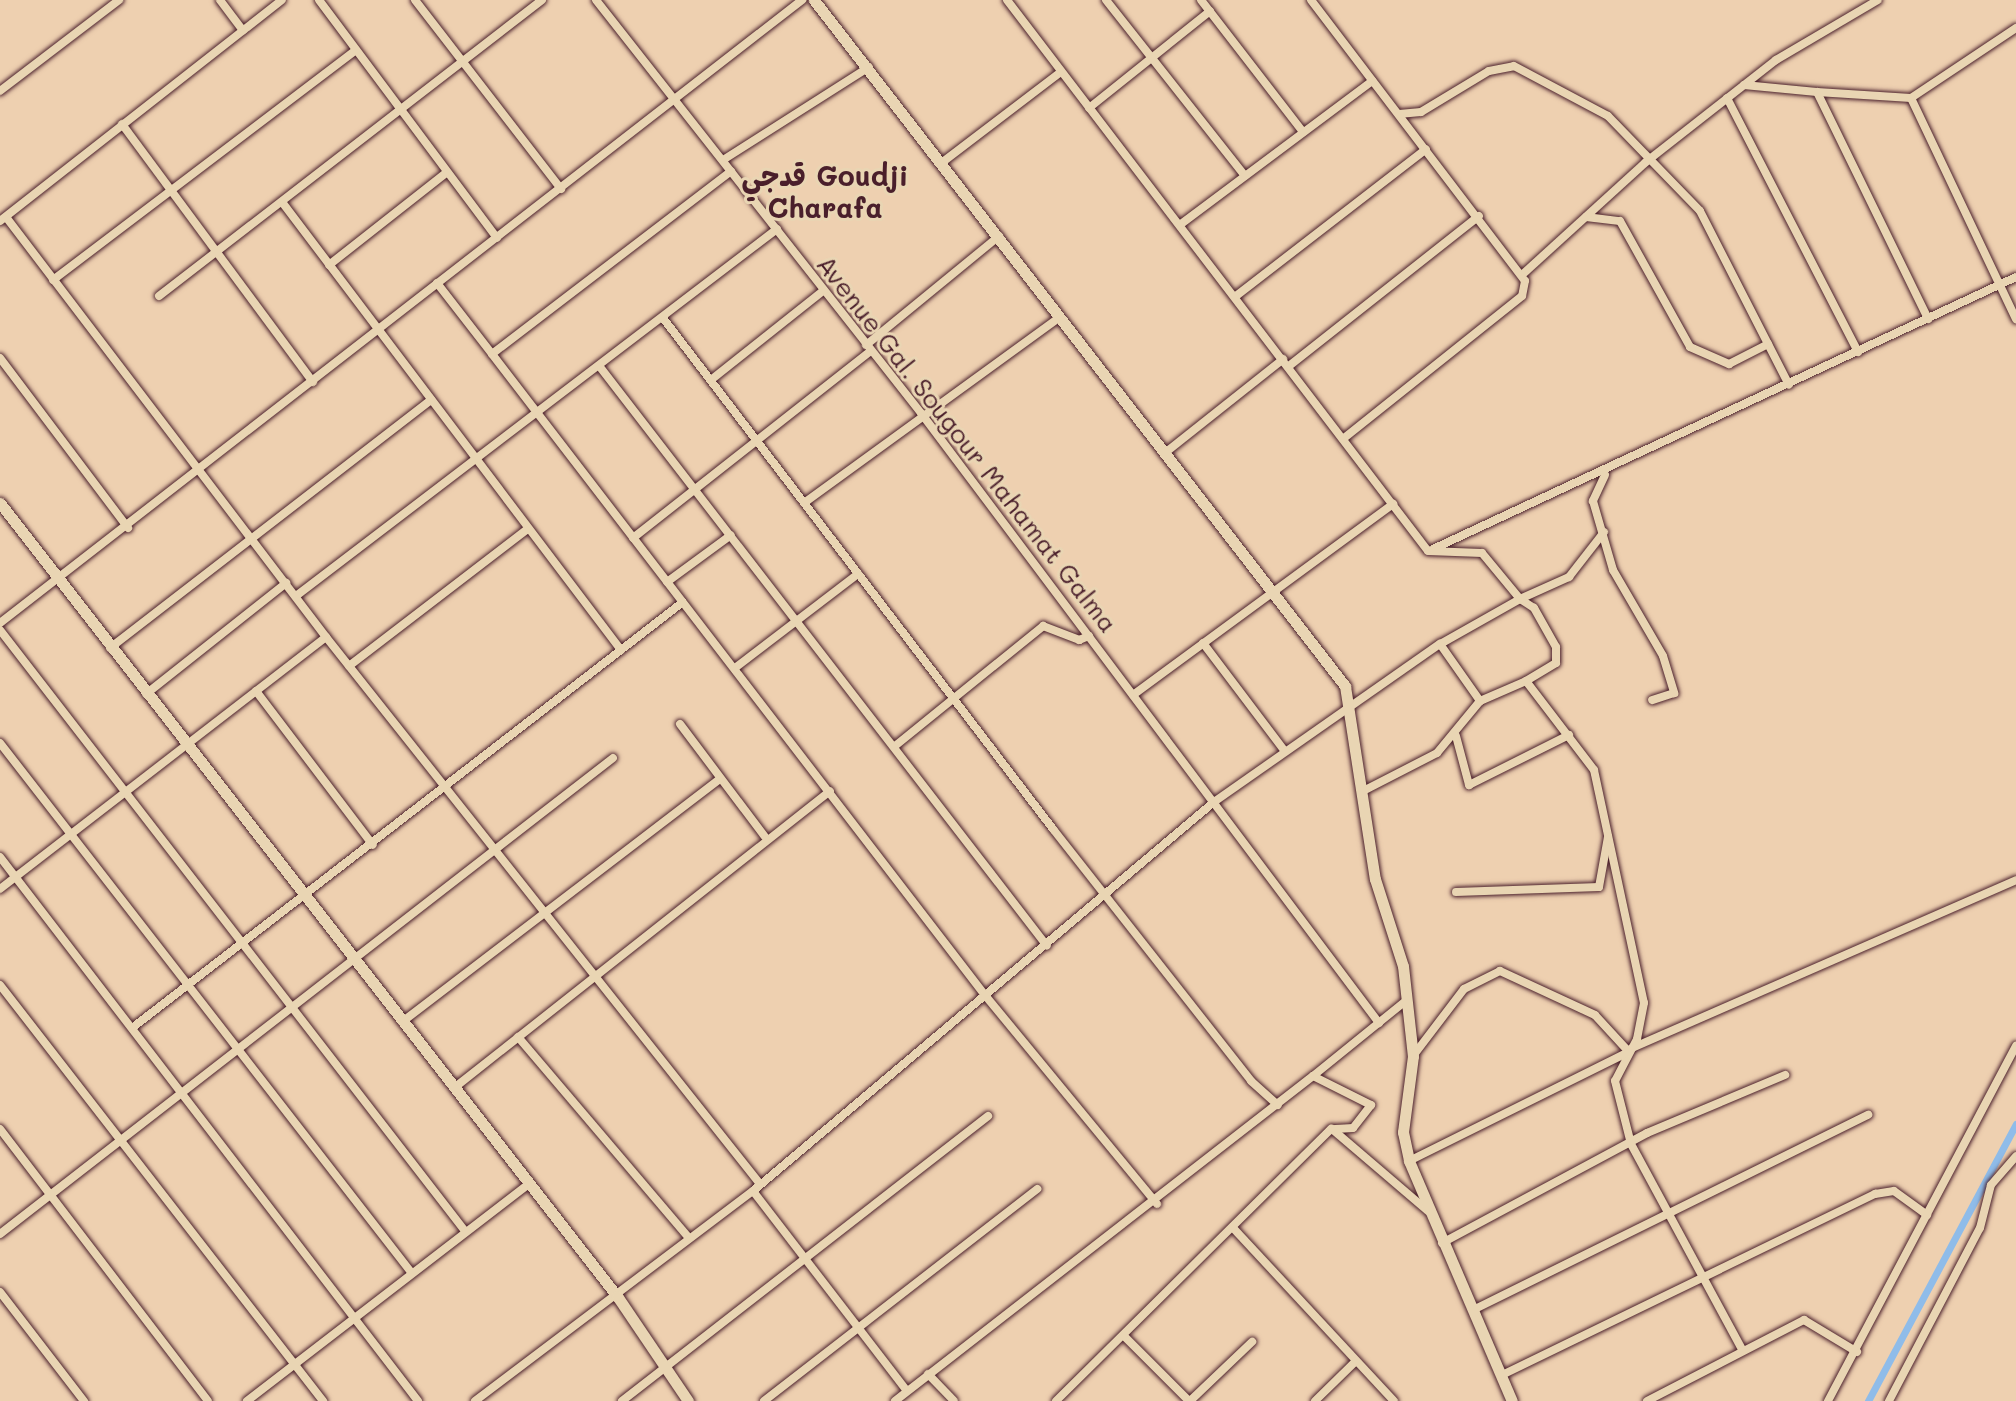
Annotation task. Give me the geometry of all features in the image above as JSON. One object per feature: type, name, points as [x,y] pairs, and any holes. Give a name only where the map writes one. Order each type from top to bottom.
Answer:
[{"type":"main road","points":[[814,0],[870,66],[1165,453],[1275,589],[1350,700],[1365,790],[1375,879],[1403,966],[1403,1003],[1413,1056],[1403,1132],[1409,1161],[1512,1401]]},
{"type":"main road","points":[[0,503],[144,695],[617,1296],[688,1401]]},
{"type":"street","points":[[0,91],[119,0]]},
{"type":"street","points":[[220,0],[243,30]]},
{"type":"street","points":[[282,0],[3,219],[542,917],[757,1187],[806,1261],[907,1391]]},
{"type":"street","points":[[319,0],[497,238]]},
{"type":"street","points":[[159,296],[542,0]]},
{"type":"street","name":"Avenue Gal. Sougour Mahamat Galma","points":[[596,0],[921,413],[1379,1023]]},
{"type":"street","points":[[0,623],[201,472],[437,283],[678,103],[802,0]]},
{"type":"street","points":[[1007,0],[1428,551]]},
{"type":"street","points":[[1106,0],[1245,176]]},
{"type":"street","points":[[1201,0],[1303,132]]},
{"type":"street","points":[[1311,0],[1524,273]]},
{"type":"street","points":[[1343,439],[1522,296],[1524,273],[1646,162],[1828,23],[1878,0]]},
{"type":"street","points":[[416,1],[561,189]]},
{"type":"street","points":[[1089,108],[1210,11]]},
{"type":"street","points":[[1744,85],[1911,98],[2016,28]]},
{"type":"street","points":[[53,280],[356,50]]},
{"type":"street","points":[[723,160],[870,66]]},
{"type":"street","points":[[1399,114],[1421,112],[1489,71],[1514,66],[1608,116],[1646,162],[1700,211],[1789,385]]},
{"type":"street","points":[[944,161],[1061,72]]},
{"type":"street","points":[[1181,224],[1372,81]]},
{"type":"street","points":[[1817,92],[1928,319]]},
{"type":"street","points":[[1727,98],[1858,352]]},
{"type":"street","points":[[1911,98],[2016,319]]},
{"type":"street","points":[[122,124],[313,382]]},
{"type":"street","points":[[1236,296],[1426,149]]},
{"type":"street","points":[[492,354],[731,171]]},
{"type":"street","points":[[329,265],[447,172]]},
{"type":"street","points":[[282,202],[526,530],[621,650]]},
{"type":"street","points":[[1165,453],[1479,216]]},
{"type":"street","points":[[1585,217],[1620,221],[1690,347],[1729,364],[1768,344]]},
{"type":"street","points":[[296,596],[476,463],[777,229]]},
{"type":"street","points":[[633,538],[757,441],[999,236]]},
{"type":"street","points":[[1428,551],[1605,474],[2016,277]]},
{"type":"street","points":[[437,283],[984,994],[1157,1204]]},
{"type":"street","points":[[711,380],[824,290]]},
{"type":"street","points":[[804,503],[921,413],[1060,317]]},
{"type":"street","points":[[663,318],[1251,1081],[1278,1105]]},
{"type":"street","points":[[0,358],[128,528]]},
{"type":"street","points":[[600,367],[1047,946]]},
{"type":"street","points":[[110,648],[431,400]]},
{"type":"street","points":[[1605,474],[1593,501],[1613,570],[1667,668],[1674,693],[1652,700]]},
{"type":"street","points":[[1133,695],[1393,504]]},
{"type":"street","points":[[349,666],[526,530]]},
{"type":"street","points":[[475,1401],[757,1187],[984,994],[1047,946],[1214,802],[1350,700],[1520,599],[1569,577],[1604,532]]},
{"type":"street","points":[[667,582],[731,535]]},
{"type":"street","points":[[1365,790],[1416,767],[1456,736],[1480,701],[1526,681],[1556,663],[1556,647],[1534,608],[1520,599],[1482,553],[1428,551]]},
{"type":"street","points":[[735,668],[858,574]]},
{"type":"street","points":[[144,695],[286,583]]},
{"type":"street","points":[[132,1028],[445,790],[683,602]]},
{"type":"street","points":[[895,746],[1043,626],[1079,640],[1089,636]]},
{"type":"street","points":[[0,630],[465,1231]]},
{"type":"street","points":[[0,889],[326,637]]},
{"type":"street","points":[[1203,643],[1284,750]]},
{"type":"street","points":[[1440,644],[1480,701]]},
{"type":"street","points":[[1526,681],[1594,770],[1642,974],[1641,1030],[1615,1081],[1631,1144],[1743,1351]]},
{"type":"street","points":[[256,691],[373,845]]},
{"type":"street","points":[[680,724],[765,837]]},
{"type":"street","points":[[1456,736],[1469,785],[1569,735]]},
{"type":"street","points":[[0,743],[411,1272]]},
{"type":"street","points":[[0,1234],[182,1092],[240,1051],[613,758]]},
{"type":"street","points":[[402,1022],[720,779]]},
{"type":"street","points":[[454,1088],[589,976],[765,837],[830,791]]},
{"type":"street","points":[[1456,892],[1599,887],[1609,834]]},
{"type":"street","points":[[0,857],[355,1315],[418,1401]]},
{"type":"street","points":[[1409,1161],[1630,1050],[2016,880]]},
{"type":"street","points":[[1413,1056],[1464,989],[1500,971],[1595,1015],[1630,1050]]},
{"type":"street","points":[[0,985],[323,1401]]},
{"type":"street","points":[[895,1401],[1157,1204],[1403,1003]]},
{"type":"street","points":[[518,1037],[688,1237]]},
{"type":"street","points":[[1828,1401],[1857,1352],[2016,1046]]},
{"type":"street","points":[[1442,1243],[1631,1144],[1785,1075]]},
{"type":"street","points":[[1056,1401],[1234,1229],[1331,1129],[1353,1128],[1371,1105],[1313,1076]]},
{"type":"street","points":[[1473,1310],[1666,1208],[1757,1165],[1799,1154],[1868,1115]]},
{"type":"street","points":[[622,1401],[806,1261],[988,1116]]},
{"type":"street","points":[[0,1129],[208,1401]]},
{"type":"street","points":[[1331,1129],[1428,1211]]},
{"type":"street","points":[[1889,1401],[1980,1228],[1991,1185],[2016,1156]]},
{"type":"street","points":[[247,1401],[529,1184]]},
{"type":"street","points":[[764,1401],[860,1331],[1037,1189]]},
{"type":"street","points":[[1502,1375],[1702,1275],[1886,1191],[1927,1215]]},
{"type":"street","points":[[1234,1229],[1394,1401]]},
{"type":"street","points":[[0,1292],[84,1401]]},
{"type":"street","points":[[1647,1401],[1804,1320],[1857,1352]]},
{"type":"street","points":[[1124,1336],[1189,1401],[1252,1342]]},
{"type":"street","points":[[1315,1401],[1356,1361]]},
{"type":"street","points":[[928,1374],[954,1401]]},
{"type":"waterway","points":[[1868,1401],[2016,1124]]},
{"type":"district","name":"قدجي Goudji Charafa","points":[[825,191]]}]
